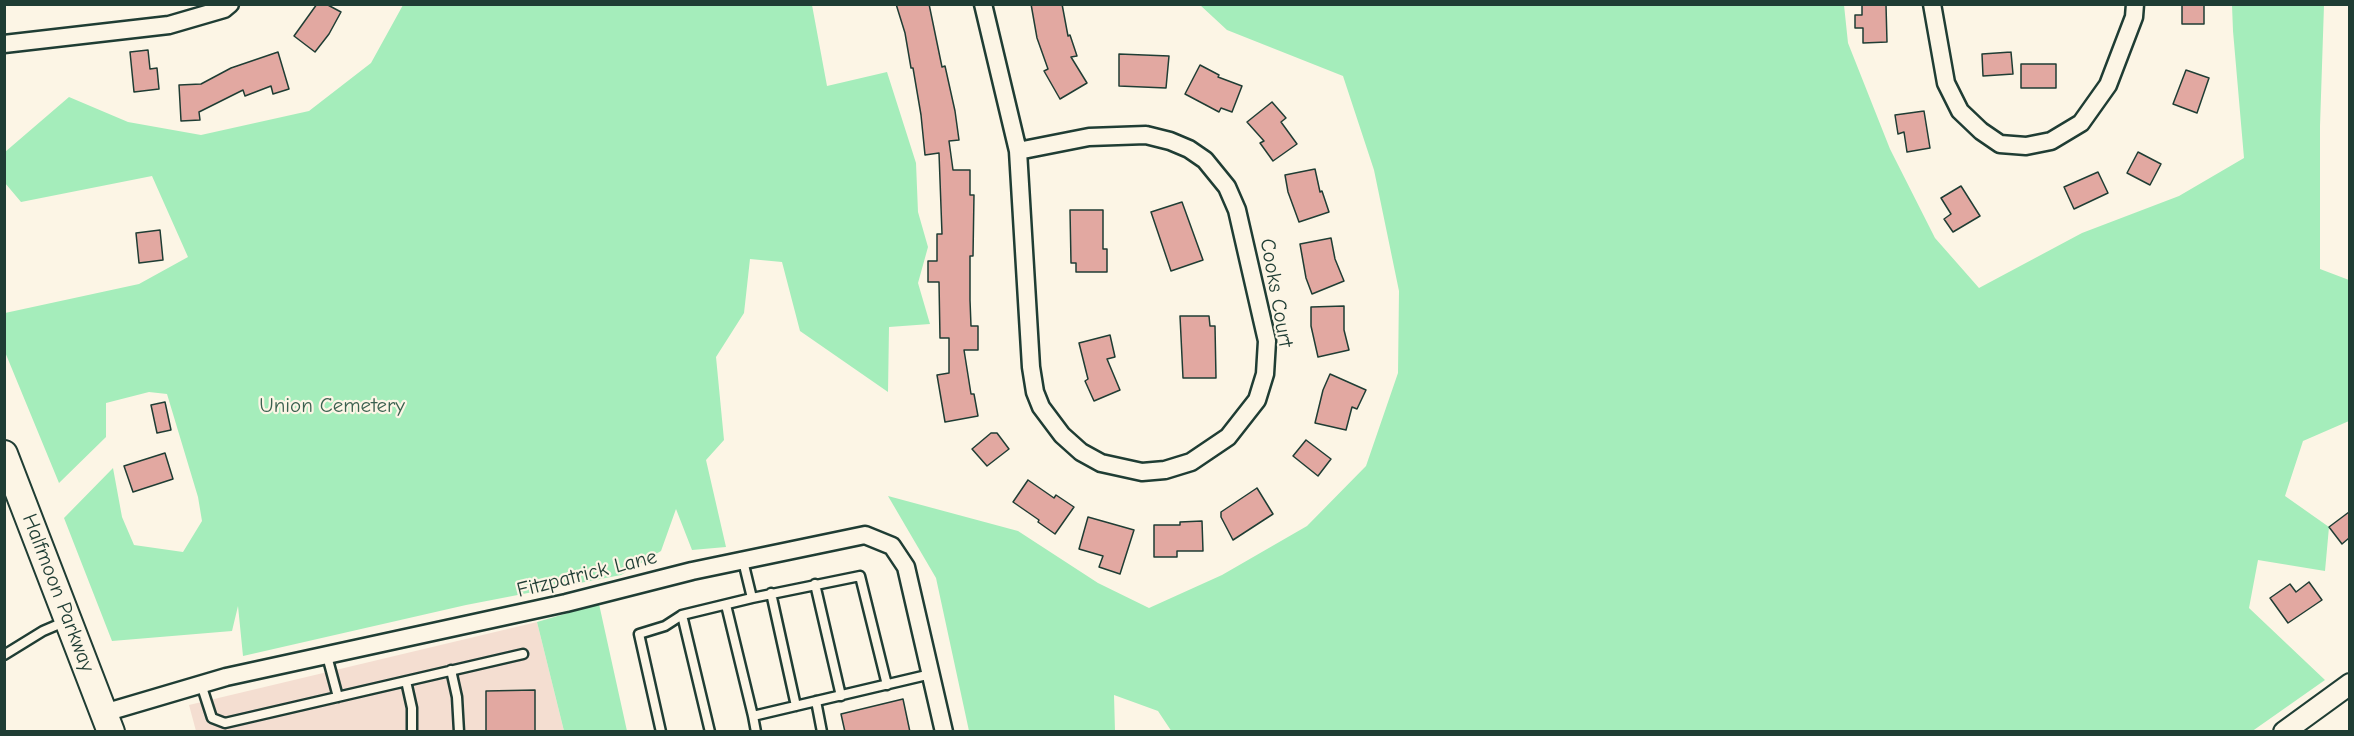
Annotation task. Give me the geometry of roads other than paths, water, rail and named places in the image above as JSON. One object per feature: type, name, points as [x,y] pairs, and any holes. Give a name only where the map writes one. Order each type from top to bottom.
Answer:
[{"type":"main road","name":"Halfmoon Parkway","points":[[4,454],[108,722]]},
{"type":"street","points":[[13,43],[168,25],[198,18],[224,9],[230,4]]},
{"type":"street","name":"Cooks Court","points":[[983,4],[1018,151],[1031,367],[1035,392],[1041,408],[1062,435],[1081,452],[1101,463],[1142,472],[1165,470],[1191,462],[1227,437],[1240,423],[1257,400],[1265,374],[1267,341],[1237,210],[1227,187],[1205,160],[1189,149],[1146,135],[1089,137],[1018,151]]},
{"type":"street","points":[[1932,4],[1946,83],[1960,111],[1981,131],[2000,144],[2026,146],[2052,141],[2081,123],[2108,85],[2134,17],[2135,4]]},
{"type":"street","name":"Fitzpatrick Lane","points":[[108,722],[201,684],[865,535],[892,546],[906,567],[944,732]]},
{"type":"street","points":[[2284,732],[2349,684]]},
{"type":"lane","points":[[743,561],[752,598]]},
{"type":"lane","points":[[661,732],[638,637],[641,632],[666,626],[682,615],[771,593],[860,576],[887,685]]},
{"type":"lane","points":[[815,584],[841,696]]},
{"type":"lane","points":[[771,593],[796,706]]},
{"type":"lane","points":[[726,605],[756,732]]},
{"type":"lane","points":[[682,615],[710,732]]},
{"type":"lane","points":[[4,655],[43,631],[69,620]]},
{"type":"lane","points":[[201,684],[212,718],[225,723],[523,654]]},
{"type":"lane","points":[[327,656],[338,697]]},
{"type":"lane","points":[[452,670],[457,697],[459,732]]},
{"type":"lane","points":[[753,716],[931,674]]},
{"type":"lane","points":[[406,681],[412,708],[412,732]]},
{"type":"lane","points":[[816,701],[822,732]]},
{"type":"park label","name":"Union Cemetery","points":[[332,406]]}]
